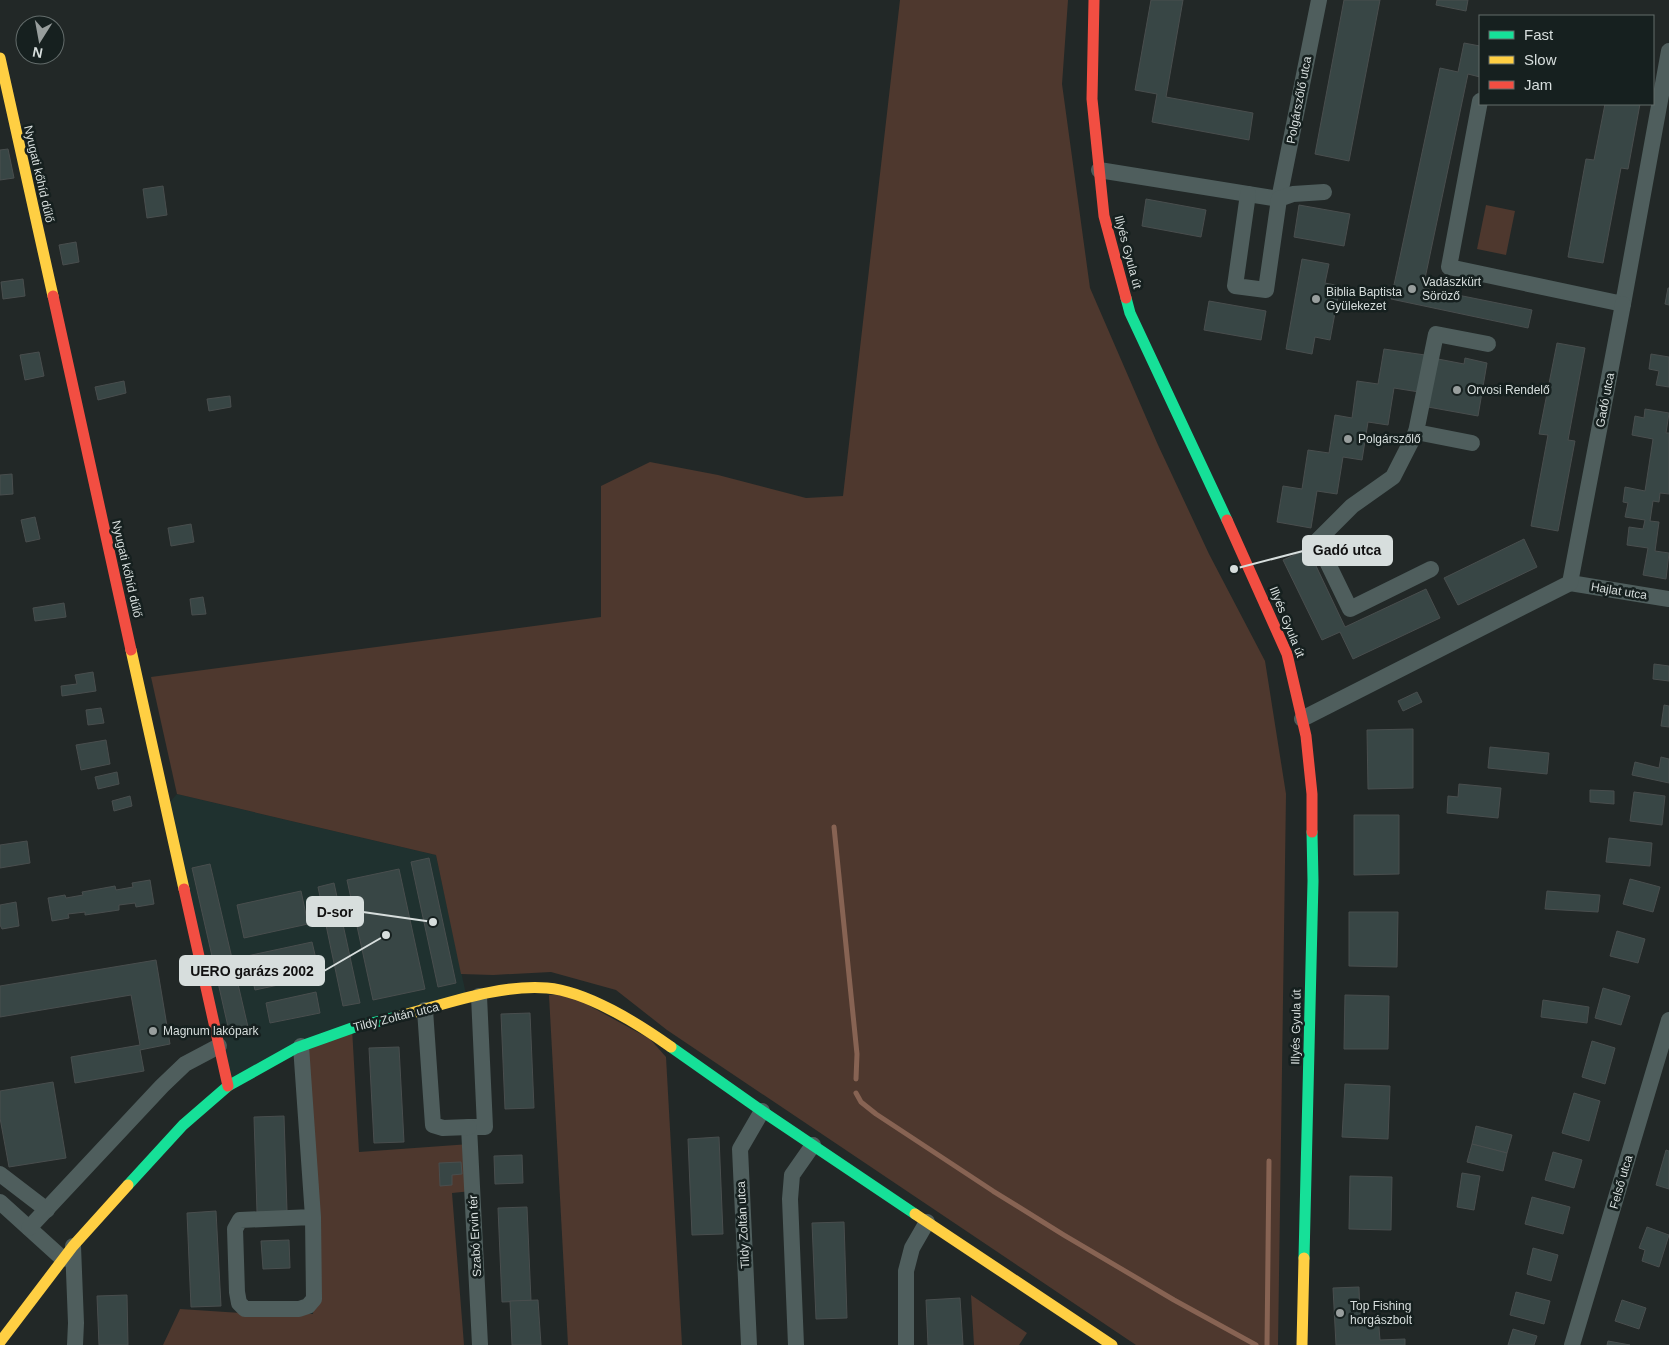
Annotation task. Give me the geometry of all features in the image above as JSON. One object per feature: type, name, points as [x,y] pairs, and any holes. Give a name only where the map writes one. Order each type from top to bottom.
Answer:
[{"type":"street","name":"Illyés Gyula út","points":[[1094,0],[1092,99],[1104,216],[1130,313],[1248,564],[1287,654],[1306,736],[1312,794],[1313,881],[1302,1345]]},
{"type":"street","name":"Polgárszőlő utca","points":[[1248,194],[1235,286],[1266,290],[1279,199],[1319,0]]},
{"type":"street","name":"Gadó utca","points":[[1570,583],[1669,51]]},
{"type":"street","name":"Nyugati kőhíd dűlő","points":[[0,58],[228,1086]]},
{"type":"street","points":[[1479,105],[1449,267],[1623,304]]},
{"type":"street","points":[[1099,170],[1279,199],[1293,194],[1324,192]]},
{"type":"street","points":[[1431,569],[1350,609],[1317,540],[1352,506],[1393,477],[1416,432],[1436,334],[1488,344]]},
{"type":"street","points":[[1416,432],[1472,444]]},
{"type":"street","points":[[1302,718],[1570,583]]},
{"type":"street","name":"Hajlat utca","points":[[1570,583],[1669,599]]},
{"type":"street","name":"Tildy Zoltán utca","points":[[0,1342],[68,1252],[183,1125],[228,1086],[301,1046],[352,1028],[507,990],[547,988],[569,992],[597,1003],[654,1035],[762,1111],[1112,1345]]},
{"type":"street","points":[[425,1010],[433,1125],[443,1128],[485,1127],[479,996]]},
{"type":"street","name":"Felső utca","points":[[1572,1345],[1669,1020]]},
{"type":"street","points":[[30,1228],[185,1064],[219,1046]]},
{"type":"street","points":[[301,1046],[313,1217],[314,1298],[308,1306],[300,1309],[245,1309],[239,1303],[237,1292],[234,1229],[240,1220],[313,1217]]},
{"type":"street","name":"Tildy Zoltán utca","points":[[749,1345],[740,1149],[762,1111]]},
{"type":"street","name":"Szabó Ervin tér","points":[[469,1127],[480,1345]]},
{"type":"street","points":[[796,1345],[790,1199],[792,1175],[813,1145]]},
{"type":"street","points":[[0,1174],[47,1210]]},
{"type":"street","points":[[0,1202],[30,1228],[68,1252],[76,1323],[75,1345]]},
{"type":"street","points":[[906,1345],[906,1271],[912,1248],[927,1222]]},
{"type":"shaded area","points":[[900,0],[1068,0],[1062,84],[1090,288],[1158,445],[1209,554],[1265,661],[1286,794],[1278,1345],[1136,1345],[667,1030],[616,990],[551,972],[493,975],[461,974],[436,855],[177,794],[151,677],[601,617],[601,486],[650,462],[718,475],[806,498],[843,496]]},
{"type":"shaded area","points":[[1486,205],[1515,211],[1506,255],[1477,249]]},
{"type":"shaded area","points":[[177,794],[436,855],[467,999],[352,1028],[228,1086],[166,806]]},
{"type":"shaded area","points":[[568,994],[650,1039],[666,1057],[682,1345],[568,1345],[549,995]]},
{"type":"shaded area","points":[[352,1028],[359,1152],[470,1144],[472,1191],[452,1193],[464,1345],[163,1345],[180,1309],[241,1313],[313,1314],[314,1299],[301,1046]]},
{"type":"shaded area","points":[[971,1295],[1027,1333],[1019,1345],[974,1345]]},
{"type":"building","points":[[1151,0],[1183,0],[1166,97],[1253,113],[1249,140],[1152,122],[1157,94],[1135,90]]},
{"type":"building","points":[[1344,0],[1380,0],[1349,161],[1315,154]]},
{"type":"building","points":[[1437,0],[1468,0],[1466,11],[1436,5]]},
{"type":"building","points":[[1464,43],[1479,46],[1479,77],[1468,74],[1423,288],[1532,310],[1528,328],[1391,299],[1440,68],[1458,72]]},
{"type":"building","points":[[1605,105],[1640,105],[1628,169],[1621,168],[1603,263],[1568,257],[1586,159],[1594,160]]},
{"type":"building","points":[[8,149],[14,178],[0,180],[0,150]]},
{"type":"building","points":[[163,186],[167,215],[147,218],[143,189]]},
{"type":"building","points":[[1146,199],[1206,210],[1201,237],[1142,226]]},
{"type":"building","points":[[1299,205],[1350,214],[1344,246],[1294,237]]},
{"type":"building","points":[[76,242],[79,262],[63,265],[59,245]]},
{"type":"building","name":"Biblia Baptista Gyülekezet","points":[[1302,259],[1329,264],[1325,283],[1340,286],[1330,340],[1315,337],[1312,354],[1286,349]]},
{"type":"building","points":[[23,279],[25,296],[3,299],[1,282]]},
{"type":"building","points":[[1669,288],[1669,305],[1665,304]]},
{"type":"building","points":[[1209,301],[1266,311],[1261,340],[1204,330]]},
{"type":"building","points":[[1557,343],[1585,348],[1568,440],[1575,441],[1558,531],[1531,526],[1548,435],[1539,434]]},
{"type":"building","name":"Polgárszőlő","points":[[1384,349],[1425,355],[1419,392],[1394,388],[1388,425],[1368,422],[1362,460],[1343,457],[1337,494],[1317,491],[1311,528],[1277,522],[1283,486],[1302,489],[1308,450],[1329,453],[1335,415],[1352,418],[1357,381],[1378,384]]},
{"type":"building","points":[[39,352],[44,376],[25,380],[20,355]]},
{"type":"building","points":[[1651,354],[1669,357],[1669,387],[1656,385],[1659,371],[1649,369]]},
{"type":"building","name":"Orvosi Rendelő","points":[[1465,358],[1487,363],[1478,416],[1428,407],[1438,359],[1464,364]]},
{"type":"building","points":[[124,381],[126,393],[98,400],[95,387]]},
{"type":"building","points":[[230,396],[231,407],[209,411],[207,399]]},
{"type":"building","points":[[1645,409],[1669,413],[1666,433],[1669,433],[1669,494],[1660,493],[1659,502],[1653,501],[1650,521],[1659,522],[1655,551],[1669,553],[1666,579],[1643,575],[1648,548],[1627,545],[1629,527],[1643,529],[1645,520],[1625,517],[1628,503],[1623,502],[1625,487],[1645,491],[1653,439],[1632,435],[1635,416],[1644,418]]},
{"type":"building","points":[[12,474],[13,494],[0,495],[0,475]]},
{"type":"building","points":[[35,517],[40,539],[26,542],[21,520]]},
{"type":"building","points":[[191,524],[194,542],[171,546],[168,528]]},
{"type":"building","points":[[1524,539],[1537,567],[1458,605],[1444,578]]},
{"type":"building","points":[[1308,549],[1345,627],[1426,589],[1440,618],[1353,659],[1340,632],[1322,640],[1283,560]]},
{"type":"building","points":[[203,597],[206,614],[192,615],[190,599]]},
{"type":"building","points":[[64,603],[66,617],[35,621],[33,608]]},
{"type":"building","points":[[1654,664],[1669,666],[1669,681],[1653,679]]},
{"type":"building","points":[[93,672],[96,691],[62,696],[61,686],[77,684],[75,675]]},
{"type":"building","points":[[1417,692],[1422,702],[1403,711],[1398,701]]},
{"type":"building","points":[[1664,705],[1669,706],[1669,727],[1661,726]]},
{"type":"building","points":[[101,708],[104,723],[88,725],[86,710]]},
{"type":"building","points":[[1413,729],[1413,788],[1368,789],[1367,730]]},
{"type":"building","points":[[106,740],[110,764],[81,770],[76,745]]},
{"type":"building","points":[[1490,747],[1549,753],[1547,774],[1488,768]]},
{"type":"building","points":[[1661,757],[1669,759],[1669,783],[1632,775],[1635,762],[1659,768]]},
{"type":"building","points":[[117,772],[119,784],[98,789],[95,777]]},
{"type":"building","points":[[1459,784],[1501,788],[1498,818],[1447,813],[1448,796],[1458,797]]},
{"type":"building","points":[[1590,790],[1614,791],[1614,804],[1590,802]]},
{"type":"building","points":[[1634,792],[1665,796],[1662,825],[1630,821]]},
{"type":"building","points":[[130,796],[132,806],[114,811],[112,801]]},
{"type":"building","points":[[1354,815],[1399,815],[1399,874],[1354,875]]},
{"type":"building","points":[[1609,838],[1652,843],[1650,866],[1606,862]]},
{"type":"building","points":[[27,841],[30,863],[0,868],[0,845]]},
{"type":"building","points":[[429,858],[456,983],[438,987],[411,862]]},
{"type":"building","points":[[210,864],[248,1027],[229,1031],[192,868]]},
{"type":"building","points":[[399,869],[425,989],[373,1000],[347,880]]},
{"type":"building","points":[[1630,879],[1660,887],[1653,912],[1623,904]]},
{"type":"building","points":[[150,880],[154,904],[136,907],[135,903],[119,905],[119,910],[85,915],[85,912],[68,914],[69,918],[52,921],[48,898],[65,895],[66,898],[83,895],[82,892],[115,886],[116,890],[133,887],[132,883]]},
{"type":"building","points":[[334,883],[360,1003],[343,1006],[318,887]]},
{"type":"building","points":[[301,891],[308,924],[244,938],[237,905]]},
{"type":"building","points":[[1547,891],[1600,895],[1598,912],[1545,909]]},
{"type":"building","points":[[16,902],[19,926],[2,929],[0,925],[0,905]]},
{"type":"building","points":[[1349,912],[1398,912],[1397,967],[1349,966]]},
{"type":"building","points":[[1617,931],[1645,939],[1638,963],[1610,956]]},
{"type":"building","points":[[312,942],[320,976],[255,990],[247,956]]},
{"type":"building","name":"Magnum lakópark","points":[[156,960],[170,1044],[140,1050],[144,1071],[75,1083],[71,1057],[140,1045],[131,995],[0,1017],[0,986]]},
{"type":"building","points":[[1603,988],[1630,996],[1621,1025],[1595,1018]]},
{"type":"building","points":[[316,992],[320,1013],[270,1023],[266,1003]]},
{"type":"building","points":[[1345,995],[1389,996],[1388,1049],[1344,1049]]},
{"type":"building","points":[[1543,1000],[1589,1007],[1587,1023],[1541,1017]]},
{"type":"building","points":[[530,1013],[534,1108],[505,1109],[501,1014]]},
{"type":"building","points":[[1592,1041],[1615,1048],[1605,1084],[1582,1077]]},
{"type":"building","points":[[399,1047],[404,1142],[374,1143],[369,1048]]},
{"type":"building","points":[[53,1082],[66,1158],[9,1167],[0,1118],[0,1091]]},
{"type":"building","points":[[1345,1084],[1390,1086],[1388,1139],[1342,1137]]},
{"type":"building","points":[[1574,1093],[1600,1101],[1589,1141],[1562,1133]]},
{"type":"building","points":[[284,1116],[287,1211],[257,1212],[254,1117]]},
{"type":"building","points":[[1476,1126],[1512,1135],[1507,1153],[1472,1144]]},
{"type":"building","points":[[719,1137],[723,1234],[692,1235],[688,1139]]},
{"type":"building","points":[[1472,1144],[1507,1153],[1503,1171],[1467,1162]]},
{"type":"building","points":[[1666,1150],[1669,1151],[1669,1189],[1656,1185]]},
{"type":"building","points":[[1553,1152],[1582,1160],[1574,1188],[1545,1180]]},
{"type":"building","points":[[522,1155],[523,1183],[495,1184],[494,1156]]},
{"type":"building","points":[[461,1162],[462,1174],[452,1175],[452,1185],[440,1186],[439,1163]]},
{"type":"building","points":[[1462,1173],[1480,1176],[1474,1210],[1457,1207]]},
{"type":"building","points":[[1350,1176],[1392,1177],[1391,1230],[1349,1229]]},
{"type":"building","points":[[1532,1197],[1570,1207],[1563,1234],[1525,1224]]},
{"type":"building","points":[[527,1207],[531,1301],[502,1302],[498,1208]]},
{"type":"building","points":[[216,1211],[221,1306],[191,1307],[187,1213]]},
{"type":"building","points":[[844,1222],[847,1318],[816,1319],[812,1223]]},
{"type":"building","points":[[1647,1227],[1669,1235],[1659,1267],[1642,1261],[1645,1250],[1639,1248]]},
{"type":"building","points":[[289,1240],[290,1268],[263,1269],[261,1241]]},
{"type":"building","points":[[1533,1248],[1558,1255],[1551,1281],[1527,1274]]},
{"type":"building","points":[[1359,1287],[1360,1317],[1378,1316],[1380,1340],[1405,1339],[1405,1345],[1336,1345],[1333,1288]]},
{"type":"building","points":[[1516,1292],[1550,1301],[1544,1324],[1510,1315]]},
{"type":"building","points":[[127,1295],[128,1345],[99,1345],[97,1296]]},
{"type":"building","points":[[960,1298],[963,1345],[928,1345],[926,1300]]},
{"type":"building","points":[[538,1300],[541,1345],[512,1345],[510,1301]]},
{"type":"building","points":[[1622,1300],[1646,1308],[1639,1329],[1615,1321]]},
{"type":"building","points":[[1513,1329],[1537,1336],[1534,1345],[1508,1345]]},
{"type":"building","points":[[1608,1341],[1630,1345],[1607,1345]]},
{"type":"waterway","points":[[834,827],[857,1054],[856,1079]]},
{"type":"waterway","points":[[856,1093],[861,1102],[876,1114],[993,1191],[1174,1300],[1256,1345]]},
{"type":"waterway","points":[[1267,1345],[1269,1161]]},
{"type":"traffic: fast","points":[[1126,298],[1130,313],[1227,520]]},
{"type":"traffic: fast","points":[[1304,1258],[1313,881],[1312,832]]},
{"type":"traffic: fast","points":[[128,1185],[183,1125],[228,1086],[296,1048],[352,1028],[400,1016]]},
{"type":"traffic: fast","points":[[671,1047],[915,1214]]},
{"type":"traffic: slow","points":[[0,58],[53,296]]},
{"type":"traffic: slow","points":[[131,650],[184,889]]},
{"type":"traffic: slow","points":[[400,1016],[492,992],[511,989],[547,988],[578,995],[612,1010],[644,1028],[671,1047]]},
{"type":"traffic: slow","points":[[0,1342],[73,1246],[128,1185]]},
{"type":"traffic: slow","points":[[915,1214],[1112,1345]]},
{"type":"traffic: slow","points":[[1302,1345],[1304,1258]]},
{"type":"traffic: jam","points":[[1094,0],[1092,99],[1104,216],[1126,298]]},
{"type":"traffic: jam","points":[[53,296],[131,650]]},
{"type":"traffic: jam","points":[[1227,520],[1287,654],[1306,736],[1312,794],[1312,832]]},
{"type":"traffic: jam","points":[[184,889],[228,1086]]},
{"type":"place","name":"Vadászkürt Söröző","points":[[1412,289]]},
{"type":"place","name":"Biblia Baptista Gyülekezet","points":[[1316,299]]},
{"type":"place","name":"Orvosi Rendelő","points":[[1457,390]]},
{"type":"place","name":"Polgárszőlő","points":[[1348,439]]},
{"type":"place","name":"Gadó utca","points":[[1234,569]]},
{"type":"place","name":"D-sor","points":[[433,922]]},
{"type":"place","name":"UERO garázs 2002","points":[[386,935]]},
{"type":"place","name":"Magnum lakópark","points":[[153,1031]]},
{"type":"place","name":"Top Fishing horgászbolt","points":[[1340,1313]]}]
